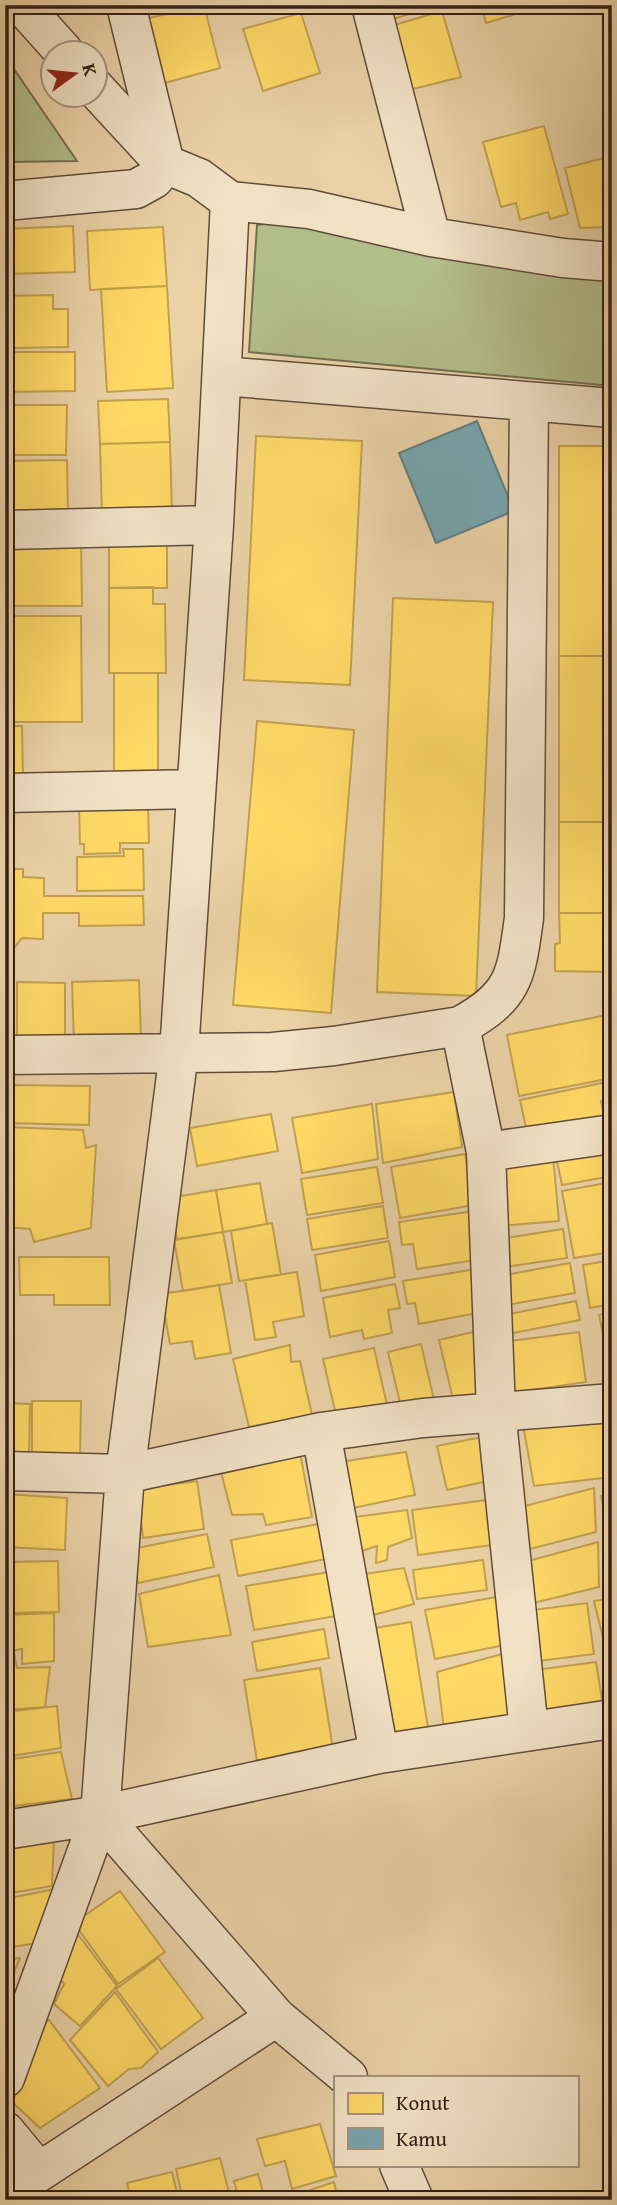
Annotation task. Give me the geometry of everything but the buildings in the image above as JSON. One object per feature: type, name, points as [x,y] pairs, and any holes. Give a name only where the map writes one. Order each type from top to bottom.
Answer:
[{"type":"street","points":[[22,5],[51,38]]},
{"type":"street","points":[[126,5],[165,164]]},
{"type":"street","points":[[371,5],[431,237]]},
{"type":"street","points":[[108,102],[165,164],[199,178],[230,201],[309,209],[431,237],[563,258],[612,262]]},
{"type":"street","points":[[5,201],[136,189],[154,179],[165,164]]},
{"type":"street","points":[[5,2078],[100,1815],[125,1474],[178,1052],[214,525],[230,201]]},
{"type":"street","points":[[222,376],[612,408]]},
{"type":"street","points":[[5,1055],[273,1052],[334,1046],[460,1026],[492,1007],[506,991],[518,964],[524,918],[529,402]]},
{"type":"street","points":[[5,530],[214,525]]},
{"type":"street","points":[[5,793],[196,789]]},
{"type":"street","points":[[460,1026],[486,1152],[496,1411],[529,1731]]},
{"type":"street","points":[[486,1152],[612,1134]]},
{"type":"street","points":[[5,1471],[125,1474],[321,1432],[496,1411],[612,1403]]},
{"type":"street","points":[[321,1432],[379,1754]]},
{"type":"street","points":[[5,1830],[100,1815],[379,1754],[612,1719]]},
{"type":"street","points":[[100,1815],[276,2017],[347,2076]]},
{"type":"street","points":[[5,2193],[276,2017]]},
{"type":"street","points":[[5,2131],[39,2172]]},
{"type":"street","points":[[399,2166],[415,2200]]},
{"type":"green space","points":[[5,56],[38,108],[41,108],[77,161],[5,162]]},
{"type":"green space","points":[[292,220],[612,278],[612,386],[249,352],[257,225]]}]
